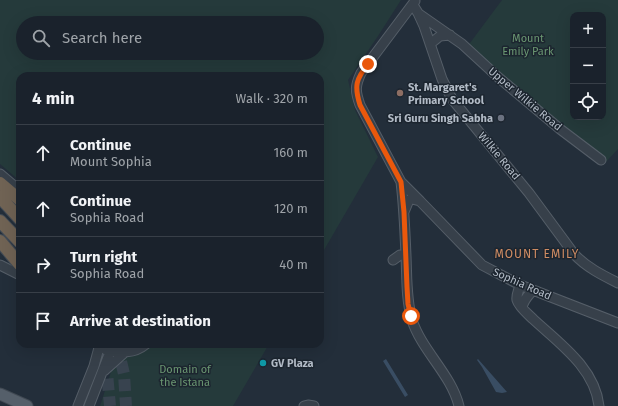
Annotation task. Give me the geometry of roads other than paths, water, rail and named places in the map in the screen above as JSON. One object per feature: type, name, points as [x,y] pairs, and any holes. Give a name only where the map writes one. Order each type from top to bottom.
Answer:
[{"type":"highway","points":[[0,183],[16,197]]},
{"type":"highway","points":[[0,197],[16,215]]},
{"type":"highway","points":[[0,221],[16,238]]},
{"type":"highway","points":[[0,242],[16,260]]},
{"type":"main road","points":[[0,394],[27,406]]},
{"type":"street","name":"Wilkie Road","points":[[414,2],[442,79],[452,99],[529,193],[574,254],[591,269],[618,283]]},
{"type":"street","name":"Sophia Road","points":[[414,2],[361,73],[356,88],[360,105],[401,182],[482,265],[520,285],[618,323]]},
{"type":"street","name":"Upper Wilkie Road","points":[[418,13],[450,35],[560,129],[601,160]]},
{"type":"street","points":[[430,44],[440,36],[450,35]]},
{"type":"street","points":[[0,174],[16,188]]},
{"type":"street","points":[[401,182],[404,212],[408,304],[414,325],[425,347],[454,390],[459,406]]},
{"type":"street","points":[[404,212],[408,200],[412,199],[422,203]]},
{"type":"street","points":[[393,260],[400,255],[406,255]]},
{"type":"street","points":[[0,266],[16,273]]},
{"type":"street","points":[[520,285],[517,299],[522,308],[577,361],[586,372],[592,383],[599,406]]},
{"type":"street","points":[[522,308],[526,298],[533,290]]},
{"type":"street","points":[[78,406],[100,348]]},
{"type":"street","points":[[89,406],[111,348],[124,353]]},
{"type":"street","points":[[102,372],[124,353],[140,348]]},
{"type":"water","points":[[386,359],[408,395],[405,397],[383,361]]},
{"type":"water","points":[[478,359],[507,392],[496,392],[477,360]]},
{"type":"tunnel","points":[[99,348],[107,373],[110,406]]},
{"type":"tunnel","points":[[118,348],[124,374],[126,406]]},
{"type":"place","name":"St. Margaret's Primary School","points":[[400,93]]},
{"type":"place","name":"Sri Guru Singh Sabha","points":[[501,118]]},
{"type":"place","name":"GV Plaza","points":[[263,363]]},
{"type":"district","name":"MOUNT EMILY","points":[[537,254]]},
{"type":"park label","name":"Mount Emily Park","points":[[528,44]]},
{"type":"park label","name":"Domain of the Istana","points":[[185,375]]}]
